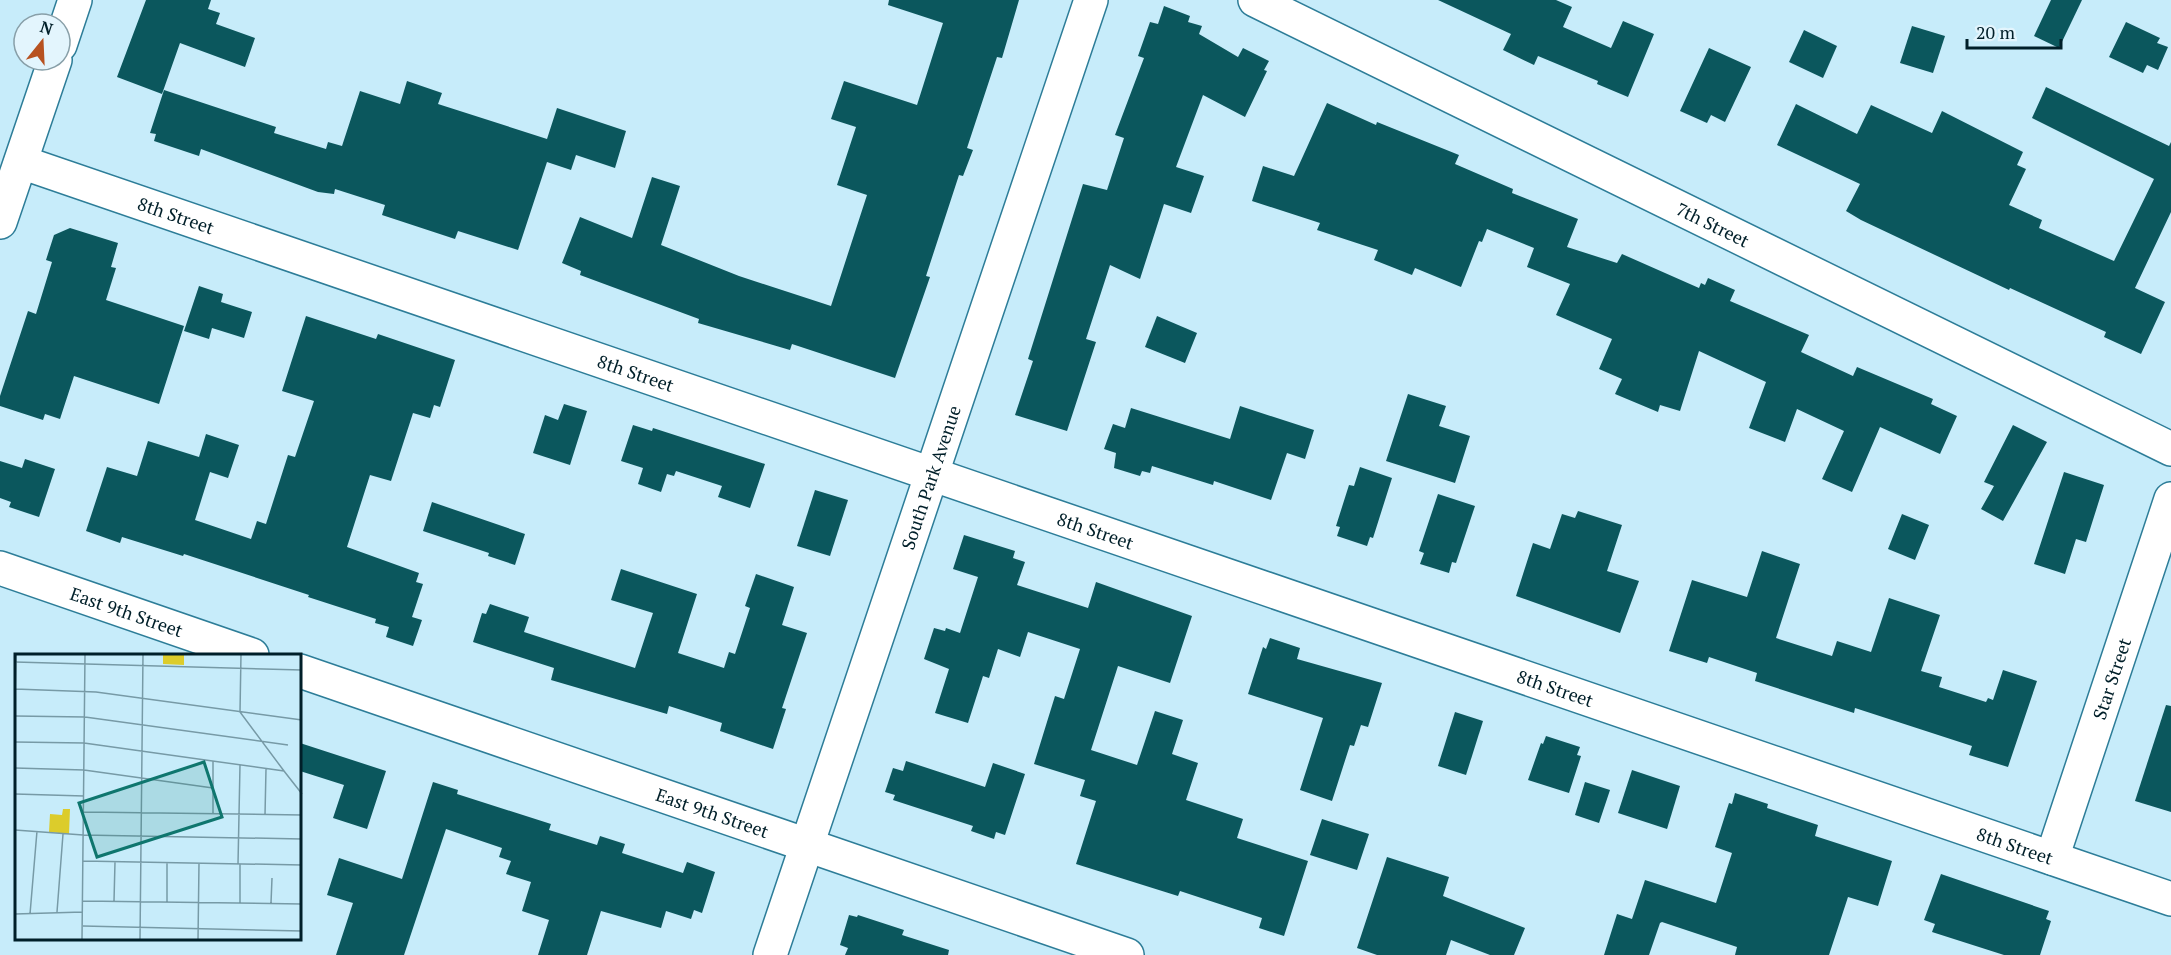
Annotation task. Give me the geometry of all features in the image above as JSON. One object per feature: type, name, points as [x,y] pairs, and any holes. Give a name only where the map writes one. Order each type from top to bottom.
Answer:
[{"type":"street","name":"South Park Avenue","points":[[770,955],[1091,0]]},
{"type":"street","name":"7th Street","points":[[1255,0],[2171,449]]},
{"type":"street","points":[[0,222],[51,72]]},
{"type":"street","name":"8th Street","points":[[21,162],[2171,899]]},
{"type":"street","name":"Star Street","points":[[2052,858],[2171,499]]},
{"type":"street","name":"East 9th Street","points":[[0,568],[249,654]]},
{"type":"street","name":"East 9th Street","points":[[302,672],[1127,955]]},
{"type":"building","points":[[146,0],[211,0],[208,9],[220,13],[216,24],[255,38],[245,67],[180,43],[162,94],[117,77]]},
{"type":"building","points":[[889,0],[1019,0],[1002,58],[997,57],[967,148],[973,150],[963,176],[959,175],[926,276],[930,277],[895,378],[792,344],[790,350],[698,323],[699,319],[580,275],[581,271],[562,263],[580,217],[632,238],[652,177],[680,186],[661,245],[739,276],[831,306],[867,195],[837,185],[856,127],[831,119],[844,81],[917,105],[943,23],[888,5]]},
{"type":"building","points":[[1438,0],[1556,0],[1572,7],[1563,27],[1611,48],[1623,21],[1654,34],[1628,97],[1597,84],[1598,81],[1538,56],[1534,65],[1503,50],[1511,34]]},
{"type":"building","points":[[2051,0],[2082,0],[2059,48],[2034,36]]},
{"type":"building","points":[[1164,6],[1190,16],[1188,22],[1202,26],[1199,34],[1238,57],[1243,48],[1269,61],[1264,70],[1267,71],[1245,117],[1203,95],[1176,167],[1204,176],[1191,213],[1164,204],[1140,279],[1110,265],[1086,339],[1096,342],[1067,431],[1015,415],[1033,361],[1028,359],[1083,184],[1107,190],[1124,138],[1115,135],[1144,58],[1138,56],[1150,22],[1158,24]]},
{"type":"building","points":[[2126,22],[2160,38],[2157,43],[2168,47],[2158,70],[2147,65],[2143,73],[2109,57]]},
{"type":"building","points":[[1912,26],[1945,36],[1933,73],[1900,63]]},
{"type":"building","points":[[1804,30],[1837,46],[1823,78],[1789,62]]},
{"type":"building","points":[[1709,48],[1751,67],[1725,122],[1711,115],[1707,123],[1680,111]]},
{"type":"building","points":[[407,81],[442,93],[438,104],[547,139],[557,108],[626,131],[615,168],[576,155],[571,170],[547,162],[518,250],[458,231],[455,239],[382,215],[385,205],[335,189],[334,194],[318,192],[201,149],[199,156],[154,141],[156,134],[150,133],[164,90],[276,127],[274,133],[326,149],[328,142],[342,146],[360,91],[400,104]]},
{"type":"building","points":[[2046,87],[2169,146],[2171,142],[2171,212],[2135,288],[2165,302],[2141,354],[2104,337],[2106,332],[2010,288],[2009,290],[1861,220],[1846,211],[1860,184],[1777,145],[1796,104],[1857,134],[1871,105],[1932,133],[1942,111],[2023,152],[2017,165],[2026,169],[2009,205],[2042,220],[2039,228],[2114,261],[2154,179],[2032,118]]},
{"type":"building","points":[[1327,103],[1376,125],[1377,122],[1459,155],[1455,164],[1513,189],[1512,193],[1578,219],[1567,247],[1617,263],[1622,254],[1699,288],[1701,283],[1705,285],[1708,278],[1735,290],[1730,301],[1809,335],[1801,352],[1853,376],[1857,367],[1933,399],[1931,404],[1957,416],[1940,454],[1880,427],[1852,492],[1822,479],[1844,431],[1797,409],[1785,442],[1749,428],[1766,382],[1699,351],[1680,411],[1660,405],[1658,412],[1615,394],[1622,379],[1599,369],[1612,339],[1556,315],[1570,284],[1527,267],[1534,248],[1487,229],[1482,242],[1479,241],[1461,287],[1415,268],[1412,275],[1374,260],[1378,250],[1317,230],[1320,223],[1252,201],[1263,166],[1294,176]]},
{"type":"building","points":[[70,228],[118,243],[111,267],[116,268],[106,300],[184,326],[159,404],[74,376],[60,419],[45,414],[43,420],[0,406],[0,396],[28,311],[36,314],[52,262],[46,260],[54,235]]},
{"type":"building","points":[[199,286],[223,294],[221,302],[252,312],[244,338],[212,328],[209,339],[184,331]]},
{"type":"building","points":[[306,316],[376,339],[378,334],[455,360],[440,407],[434,405],[430,418],[413,413],[391,481],[370,475],[347,547],[419,573],[416,582],[423,584],[412,617],[422,620],[413,646],[386,637],[389,627],[375,623],[376,619],[308,597],[309,595],[184,554],[183,556],[122,537],[120,543],[86,531],[107,467],[137,476],[148,441],[199,457],[206,434],[239,445],[228,478],[210,472],[195,520],[251,539],[257,521],[266,524],[288,455],[295,457],[314,401],[282,391]]},
{"type":"building","points":[[1157,316],[1197,333],[1185,363],[1145,347]]},
{"type":"building","points":[[1408,394],[1446,406],[1439,426],[1470,436],[1455,483],[1386,461]]},
{"type":"building","points":[[564,404],[587,411],[570,465],[533,453],[545,415],[558,420]]},
{"type":"building","points":[[1240,406],[1314,430],[1305,459],[1287,453],[1271,500],[1214,481],[1213,485],[1152,466],[1150,473],[1142,471],[1140,476],[1114,468],[1116,453],[1104,449],[1113,424],[1125,428],[1131,408],[1230,439]]},
{"type":"building","points":[[633,425],[652,431],[653,428],[765,464],[750,508],[718,497],[722,486],[676,471],[674,476],[667,474],[661,492],[638,484],[643,468],[621,461]]},
{"type":"building","points":[[2013,425],[2047,442],[2003,521],[1981,509],[1994,486],[1984,482]]},
{"type":"building","points":[[25,459],[55,469],[39,517],[9,507],[11,502],[0,498],[0,461],[22,468]]},
{"type":"building","points":[[1360,467],[1392,478],[1373,538],[1370,537],[1367,546],[1337,536],[1340,527],[1336,526],[1349,485],[1354,486]]},
{"type":"building","points":[[2064,472],[2104,485],[2086,542],[2076,539],[2065,574],[2034,564]]},
{"type":"building","points":[[815,490],[848,500],[830,556],[797,546]]},
{"type":"building","points":[[1438,494],[1475,506],[1456,563],[1452,562],[1449,573],[1420,564],[1424,553],[1419,551]]},
{"type":"building","points":[[432,502],[525,534],[515,565],[488,556],[489,553],[423,531]]},
{"type":"building","points":[[1578,511],[1622,525],[1607,571],[1639,581],[1620,633],[1516,596],[1533,543],[1550,549],[1562,514],[1575,518]]},
{"type":"building","points":[[1902,514],[1929,525],[1915,560],[1888,549]]},
{"type":"building","points":[[964,535],[1015,551],[1013,558],[1025,562],[1017,585],[1088,608],[1096,582],[1192,616],[1170,683],[1118,666],[1091,750],[1137,765],[1155,711],[1183,720],[1172,754],[1198,763],[1186,800],[1243,819],[1237,838],[1308,861],[1284,936],[1259,928],[1262,918],[1180,891],[1178,896],[1076,864],[1096,801],[1080,796],[1085,780],[1034,764],[1055,696],[1064,699],[1080,649],[1028,632],[1020,657],[998,649],[989,678],[983,676],[968,723],[935,713],[949,669],[924,659],[934,628],[945,631],[946,628],[960,633],[978,577],[953,569]]},
{"type":"building","points":[[1762,551],[1800,564],[1776,638],[1832,656],[1837,641],[1871,652],[1889,598],[1940,615],[1921,671],[1942,677],[1939,687],[1986,702],[1988,698],[1993,700],[2003,670],[2037,681],[2008,767],[1969,755],[1972,746],[1855,708],[1854,713],[1755,681],[1757,673],[1709,657],[1707,663],[1669,651],[1692,580],[1747,597]]},
{"type":"building","points":[[621,569],[697,594],[678,653],[724,668],[729,652],[735,654],[750,608],[745,606],[756,574],[794,587],[782,625],[807,633],[782,708],[786,709],[773,749],[720,731],[722,723],[669,706],[667,714],[551,680],[554,668],[473,642],[482,613],[486,614],[490,604],[529,617],[524,632],[635,668],[653,613],[611,600]]},
{"type":"building","points":[[1270,638],[1300,648],[1297,659],[1382,683],[1368,727],[1361,725],[1354,746],[1350,745],[1332,801],[1300,790],[1323,718],[1248,694],[1263,647],[1266,649]]},
{"type":"building","points":[[2166,705],[2171,706],[2171,812],[2135,801]]},
{"type":"building","points":[[1455,712],[1483,721],[1466,775],[1438,766]]},
{"type":"building","points":[[1546,736],[1580,747],[1577,755],[1581,756],[1569,793],[1528,780],[1541,743],[1543,744]]},
{"type":"building","points":[[302,744],[386,771],[367,829],[333,818],[344,785],[302,772]]},
{"type":"building","points":[[906,761],[985,787],[993,763],[1025,774],[1005,835],[996,832],[994,839],[971,831],[973,826],[893,800],[895,795],[885,792],[893,768],[903,771]]},
{"type":"building","points":[[1632,770],[1680,786],[1667,829],[1618,813]]},
{"type":"building","points":[[433,782],[458,790],[457,794],[551,824],[549,830],[597,845],[600,836],[625,844],[622,853],[683,873],[687,862],[715,872],[702,913],[694,910],[691,919],[666,911],[661,928],[601,911],[587,955],[538,955],[549,920],[522,911],[531,882],[506,874],[511,861],[499,857],[502,848],[446,829],[404,955],[336,955],[353,903],[327,895],[339,858],[402,879]]},
{"type":"building","points":[[1585,782],[1610,790],[1599,823],[1575,815]]},
{"type":"building","points":[[1735,793],[1768,804],[1767,808],[1818,825],[1815,836],[1892,861],[1878,906],[1848,897],[1829,955],[1735,955],[1737,947],[1662,922],[1649,955],[1604,955],[1617,914],[1632,919],[1645,880],[1716,903],[1732,853],[1715,847],[1729,803],[1732,804]]},
{"type":"building","points":[[1322,819],[1369,834],[1357,870],[1310,855]]},
{"type":"building","points":[[1387,857],[1449,877],[1443,896],[1525,928],[1514,955],[1490,955],[1451,940],[1446,955],[1377,955],[1357,948]]},
{"type":"building","points":[[1941,874],[2049,911],[2046,919],[2051,921],[2040,955],[2004,955],[1932,932],[1935,924],[1924,920]]},
{"type":"building","points":[[849,915],[857,917],[858,915],[904,930],[902,935],[949,950],[948,955],[845,955],[848,948],[840,945]]}]
